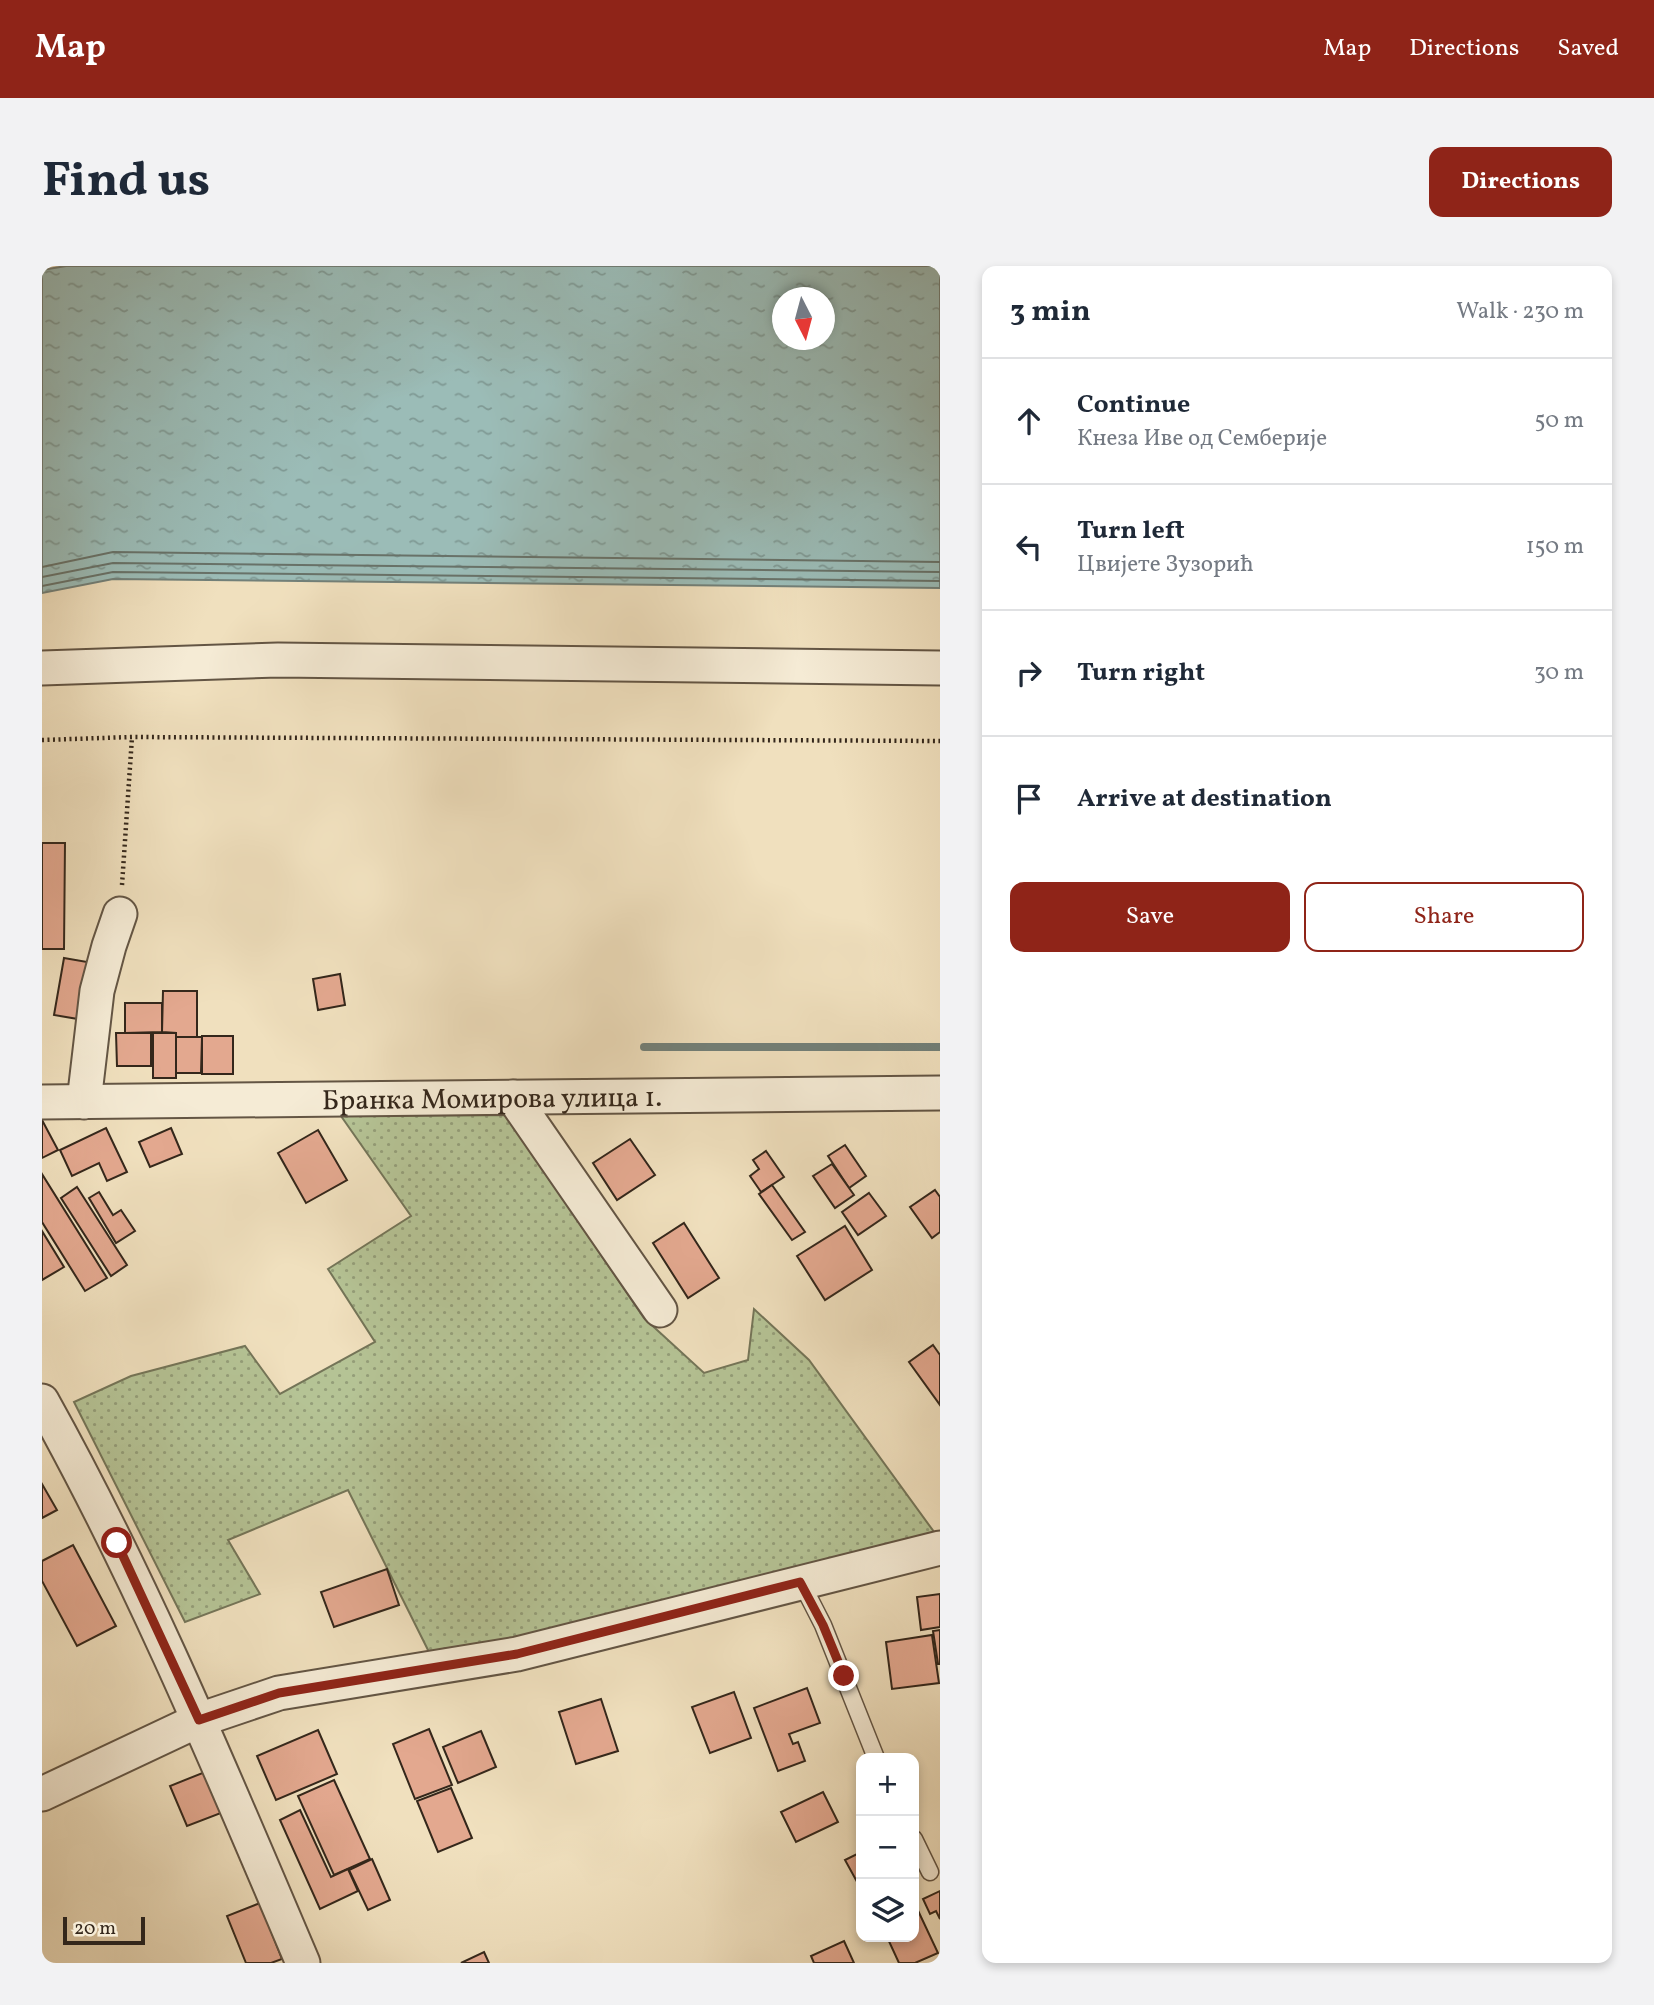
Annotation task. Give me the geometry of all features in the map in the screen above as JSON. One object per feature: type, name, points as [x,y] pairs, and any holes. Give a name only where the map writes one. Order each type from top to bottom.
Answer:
[{"type":"street","points":[[42,668],[278,660],[940,668]]},
{"type":"street","points":[[84,1102],[97,991],[108,946],[120,914]]},
{"type":"street","name":"Бранка Момирова улица 1.","points":[[42,1102],[940,1093]]},
{"type":"street","points":[[513,1097],[660,1310]]},
{"type":"street","points":[[42,1401],[117,1543],[199,1720],[303,1963]]},
{"type":"street","points":[[42,1794],[199,1720],[279,1693],[517,1654],[940,1548]]},
{"type":"lane","points":[[800,1582],[823,1625],[874,1753]]},
{"type":"lane","points":[[919,1849],[930,1872]]},
{"type":"path","points":[[42,740],[132,737],[940,741]]},
{"type":"path","points":[[120,914],[132,737]]},
{"type":"green space","points":[[506,1115],[644,1318],[704,1373],[748,1360],[754,1309],[809,1360],[937,1536],[433,1660],[348,1490],[228,1540],[260,1594],[185,1622],[74,1402],[131,1376],[245,1346],[280,1394],[375,1342],[328,1269],[411,1216],[341,1116]]},
{"type":"water","points":[[66,266],[940,266],[940,588],[113,579],[42,593],[42,270]]},
{"type":"building","points":[[42,843],[65,843],[64,949],[42,949]]},
{"type":"building","points":[[64,958],[93,963],[84,1020],[54,1015]]},
{"type":"building","points":[[340,974],[345,1005],[318,1010],[313,979]]},
{"type":"building","points":[[163,991],[197,991],[197,1037],[176,1037],[176,1033],[162,1032]]},
{"type":"building","points":[[125,1003],[162,1003],[162,1032],[125,1033]]},
{"type":"building","points":[[116,1033],[151,1033],[151,1066],[117,1066]]},
{"type":"building","points":[[153,1033],[176,1033],[176,1078],[153,1078]]},
{"type":"building","points":[[202,1036],[233,1036],[233,1074],[202,1074]]},
{"type":"building","points":[[176,1037],[202,1037],[201,1073],[176,1073]]},
{"type":"building","points":[[42,1120],[58,1150],[42,1158]]},
{"type":"building","points":[[106,1128],[127,1172],[107,1181],[99,1163],[72,1176],[60,1150]]},
{"type":"building","points":[[171,1128],[182,1154],[150,1167],[139,1142]]},
{"type":"building","points":[[318,1130],[347,1180],[306,1203],[278,1153]]},
{"type":"building","points":[[630,1139],[655,1175],[617,1200],[593,1163]]},
{"type":"building","points":[[845,1145],[866,1176],[849,1188],[828,1156]]},
{"type":"building","points":[[766,1151],[784,1177],[761,1192],[750,1176],[759,1169],[753,1160]]},
{"type":"building","points":[[832,1164],[854,1195],[835,1208],[813,1176]]},
{"type":"building","points":[[42,1174],[107,1278],[85,1291],[42,1222]]},
{"type":"building","points":[[772,1185],[805,1232],[792,1240],[759,1194]]},
{"type":"building","points":[[77,1187],[127,1265],[111,1276],[61,1198]]},
{"type":"building","points":[[935,1190],[940,1197],[940,1232],[932,1238],[910,1207]]},
{"type":"building","points":[[99,1192],[113,1215],[121,1210],[135,1231],[116,1243],[89,1198]]},
{"type":"building","points":[[869,1193],[886,1216],[858,1235],[842,1212]]},
{"type":"building","points":[[684,1223],[719,1278],[688,1298],[653,1243]]},
{"type":"building","points":[[845,1226],[872,1270],[825,1300],[797,1256]]},
{"type":"building","points":[[42,1231],[64,1267],[42,1280]]},
{"type":"building","points":[[933,1345],[940,1355],[940,1405],[909,1362]]},
{"type":"building","points":[[42,1484],[57,1510],[42,1518]]},
{"type":"building","points":[[73,1545],[116,1626],[77,1646],[42,1581],[42,1561]]},
{"type":"building","points":[[387,1569],[399,1605],[334,1627],[321,1592]]},
{"type":"building","points":[[940,1594],[940,1627],[921,1630],[917,1597]]},
{"type":"building","points":[[940,1630],[940,1664],[938,1664],[933,1631]]},
{"type":"building","points":[[932,1635],[939,1683],[892,1689],[886,1642]]},
{"type":"building","points":[[807,1688],[820,1723],[789,1734],[793,1744],[798,1742],[805,1761],[778,1771],[754,1708]]},
{"type":"building","points":[[734,1692],[751,1738],[710,1753],[692,1707]]},
{"type":"building","points":[[601,1699],[618,1751],[576,1764],[559,1712]]},
{"type":"building","points":[[429,1729],[452,1785],[415,1799],[393,1744]]},
{"type":"building","points":[[318,1730],[337,1774],[276,1800],[257,1756]]},
{"type":"building","points":[[481,1731],[496,1767],[458,1783],[443,1747]]},
{"type":"building","points":[[205,1772],[221,1813],[187,1826],[170,1786]]},
{"type":"building","points":[[334,1780],[370,1859],[334,1875],[298,1796]]},
{"type":"building","points":[[451,1788],[472,1838],[438,1852],[417,1801]]},
{"type":"building","points":[[823,1792],[838,1822],[796,1842],[781,1812]]},
{"type":"building","points":[[300,1810],[331,1877],[348,1869],[358,1891],[320,1909],[280,1820]]},
{"type":"building","points":[[856,1854],[856,1880],[845,1860]]},
{"type":"building","points":[[372,1859],[390,1900],[368,1910],[349,1870]]},
{"type":"building","points":[[940,1891],[940,1919],[936,1911],[930,1914],[923,1899]]},
{"type":"building","points":[[260,1903],[282,1959],[271,1963],[246,1963],[227,1916]]},
{"type":"building","points":[[919,1913],[938,1953],[915,1963],[899,1963],[889,1942],[919,1942]]},
{"type":"building","points":[[844,1941],[854,1963],[814,1963],[811,1956]]},
{"type":"building","points":[[484,1952],[489,1963],[461,1963]]},
{"type":"waterway","points":[[644,1047],[940,1047]]},
{"type":"route","points":[[117,1543],[199,1720],[279,1693],[517,1654],[800,1582],[823,1625],[844,1676]]}]
